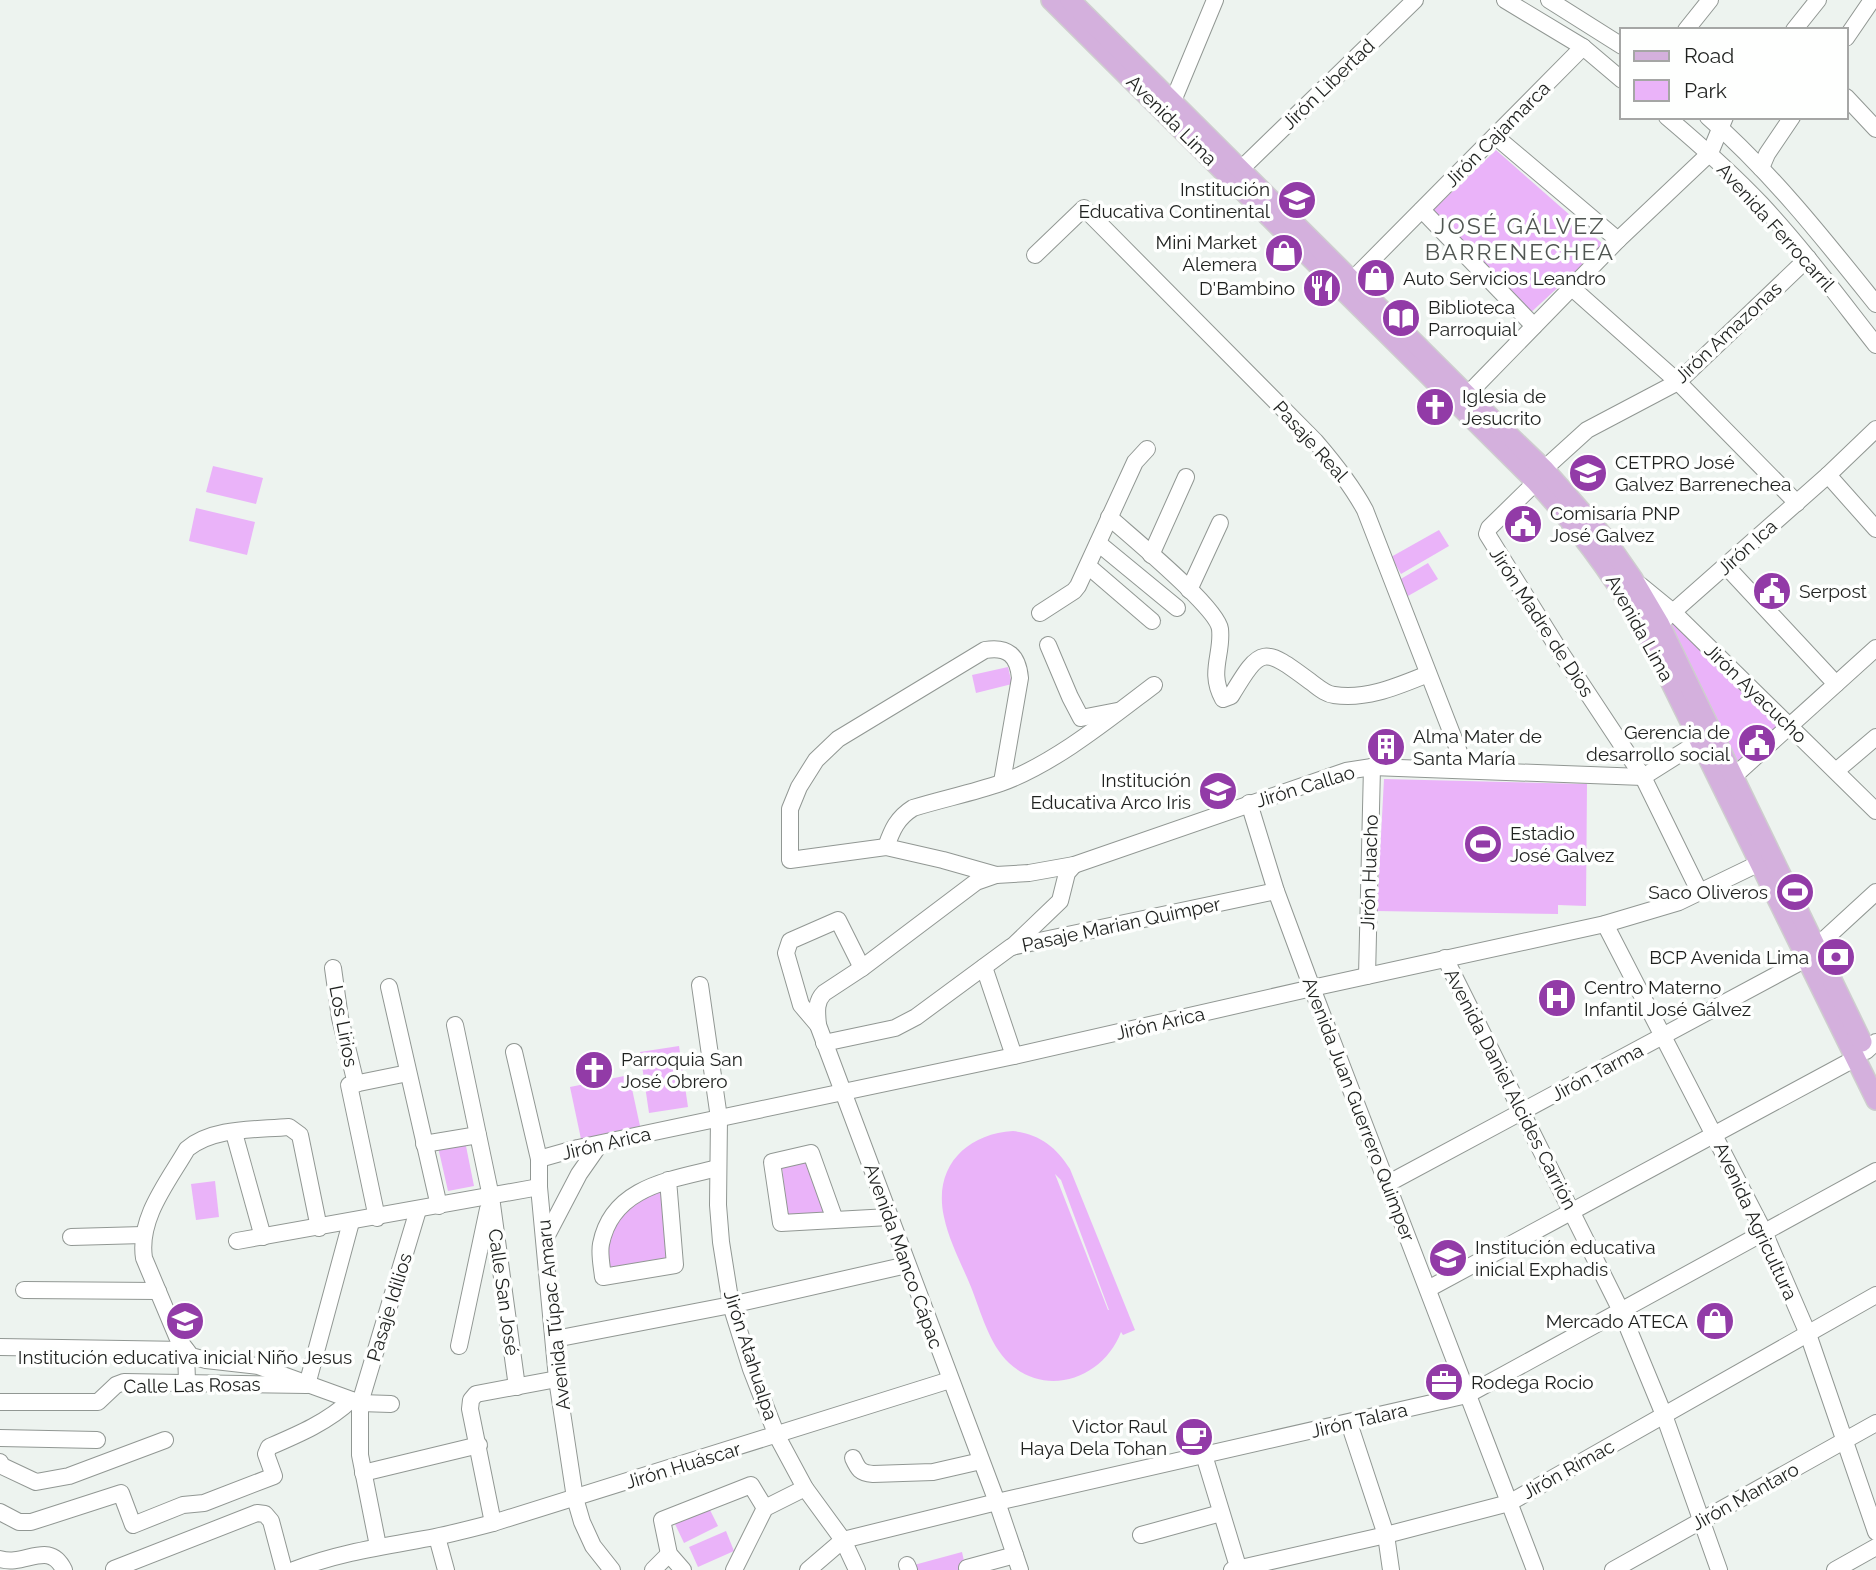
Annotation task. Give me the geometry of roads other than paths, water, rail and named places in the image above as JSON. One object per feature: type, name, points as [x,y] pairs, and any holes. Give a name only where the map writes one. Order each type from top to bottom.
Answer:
[{"type":"main road","name":"Avenida Lima","points":[[1051,0],[1603,536],[1660,623],[1734,777],[1766,860]]},
{"type":"main road","name":"Avenida Lima","points":[[1070,0],[1466,395],[1540,475],[1625,595],[1660,623],[1700,741],[1766,860],[1811,953],[1876,1071]]},
{"type":"main road","name":"Avenida Lima","points":[[1866,1051],[1876,1100]]},
{"type":"street","points":[[1173,101],[1215,0]]},
{"type":"street","name":"Jirón Libertad","points":[[1241,169],[1415,0]]},
{"type":"street","points":[[1505,0],[1583,47],[1620,78]]},
{"type":"street","points":[[1549,0],[1620,45]]},
{"type":"street","points":[[1688,28],[1710,0]]},
{"type":"street","points":[[1796,28],[1818,0]]},
{"type":"street","points":[[1848,35],[1873,3]]},
{"type":"street","name":"Jirón Cajamarca","points":[[1352,280],[1583,47]]},
{"type":"street","points":[[1848,99],[1876,128]]},
{"type":"street","name":"Avenida Ferrocarril","points":[[1669,119],[1710,153],[1761,204],[1808,258],[1876,345]]},
{"type":"street","points":[[1761,168],[1791,119]]},
{"type":"street","points":[[1466,395],[1618,240],[1710,153],[1717,121]]},
{"type":"street","name":"Avenida Ferrocarril","points":[[1717,121],[1799,209],[1876,304]]},
{"type":"street","points":[[1495,136],[1618,240]]},
{"type":"street","name":"Pasaje Real","points":[[1035,255],[1084,208],[1315,441],[1354,490],[1364,510],[1466,771]]},
{"type":"street","points":[[1422,209],[1534,326]]},
{"type":"street","name":"Jirón Amazonas","points":[[1487,534],[1489,528],[1587,430],[1678,382],[1808,258]]},
{"type":"street","points":[[1571,287],[1678,382],[1797,503]]},
{"type":"street","name":"Jirón Ica","points":[[1660,623],[1797,503],[1876,429]]},
{"type":"street","points":[[1040,614],[1074,591],[1135,462],[1147,449]]},
{"type":"street","points":[[1828,475],[1876,529]]},
{"type":"street","points":[[1151,555],[1186,477]]},
{"type":"street","points":[[1109,517],[1189,590],[1217,622],[1220,632],[1215,665],[1223,699],[1231,696],[1252,663],[1259,657],[1269,656],[1289,665],[1334,695],[1373,694],[1428,674]]},
{"type":"street","points":[[1189,590],[1220,523]]},
{"type":"street","name":"Jirón Madre de Dios","points":[[1487,534],[1561,653],[1643,776],[1700,893]]},
{"type":"street","points":[[1098,543],[1177,608]]},
{"type":"street","points":[[1088,566],[1152,621]]},
{"type":"street","points":[[1726,566],[1836,684]]},
{"type":"street","name":"Jirón Ayacucho","points":[[1660,623],[1789,726],[1876,811]]},
{"type":"street","points":[[1048,645],[1082,718],[1120,711]]},
{"type":"street","points":[[996,875],[886,847],[790,860],[790,809],[799,787],[816,760],[838,739],[985,650],[996,648],[1004,649],[1012,656],[1019,667],[1020,678],[1002,782]]},
{"type":"street","points":[[1734,777],[1875,651]]},
{"type":"street","points":[[886,847],[893,827],[902,815],[914,808],[1002,782],[1026,771],[1089,735],[1154,685]]},
{"type":"street","points":[[1836,771],[1876,737]]},
{"type":"street","points":[[1643,776],[1700,741]]},
{"type":"street","name":"Jirón Callao","points":[[996,875],[1029,873],[1074,865],[1346,771],[1372,767],[1643,776]]},
{"type":"street","name":"Jirón Huacho","points":[[1367,976],[1372,767]]},
{"type":"street","name":"Avenida Juan Guerrero Quimper","points":[[1249,803],[1276,891],[1312,988],[1535,1570]]},
{"type":"street","name":"Jirón Arica","points":[[539,1159],[1605,924],[1656,910],[1700,893],[1766,860]]},
{"type":"street","points":[[1011,947],[1060,901],[1067,873],[1074,865]]},
{"type":"street","points":[[818,1025],[819,998],[976,882],[996,875]]},
{"type":"street","name":"Pasaje Marian Quimper","points":[[824,1043],[895,1028],[916,1017],[1011,947],[1276,891]]},
{"type":"street","name":"Jirón Tarma","points":[[1387,1184],[1663,1037],[1811,953],[1876,892]]},
{"type":"street","points":[[1052,910],[1063,936]]},
{"type":"street","name":"Avenida Manco Cápac","points":[[862,968],[838,920],[790,941],[787,946],[786,953],[801,1005],[818,1025],[997,1502],[1017,1563]]},
{"type":"street","name":"Avenida Agricultura","points":[[1605,924],[1765,1233],[1808,1334],[1876,1532]]},
{"type":"street","name":"Avenida Daniel Alcides Carrión","points":[[1445,958],[1621,1311],[1664,1415],[1719,1570]]},
{"type":"street","points":[[984,967],[1014,1056]]},
{"type":"street","name":"Los Lirios","points":[[333,968],[340,1018],[356,1084],[349,1086],[377,1218]]},
{"type":"street","name":"Jirón Atahualpa","points":[[700,985],[719,1118],[721,1242],[731,1305],[751,1368],[778,1436],[805,1488],[843,1540],[857,1570]]},
{"type":"street","points":[[390,987],[439,1206]]},
{"type":"street","name":"Calle San José","points":[[455,1025],[491,1197],[517,1387]]},
{"type":"street","points":[[1428,1289],[1866,1051]]},
{"type":"street","name":"Avenida Túpac Amaru","points":[[514,1052],[539,1159],[539,1187],[558,1379],[575,1498],[593,1546],[612,1570]]},
{"type":"street","points":[[356,1084],[408,1073]]},
{"type":"street","points":[[320,1228],[300,1135],[296,1130],[289,1127],[208,1135],[187,1149],[152,1211],[143,1235],[144,1258],[178,1339],[186,1350],[198,1359],[258,1366],[356,1402],[391,1404]]},
{"type":"street","points":[[234,1133],[263,1237]]},
{"type":"street","points":[[424,1144],[478,1135]]},
{"type":"street","points":[[545,1239],[579,1174],[600,1144]]},
{"type":"street","points":[[835,1220],[811,1153],[772,1162],[781,1223],[835,1220],[889,1217]]},
{"type":"street","points":[[667,1180],[676,1265],[603,1277],[600,1247],[607,1225],[622,1203],[649,1186],[667,1180],[718,1168]]},
{"type":"street","name":"Jirón Talara","points":[[808,1570],[843,1540],[997,1502],[1467,1395],[1876,1171]]},
{"type":"street","points":[[237,1241],[539,1187]]},
{"type":"street","points":[[459,1346],[491,1197]]},
{"type":"street","name":"Pasaje Idilios","points":[[378,1546],[360,1455],[356,1402],[418,1210]]},
{"type":"street","points":[[307,1385],[351,1222]]},
{"type":"street","points":[[71,1237],[143,1235]]},
{"type":"street","points":[[555,1339],[731,1305],[907,1265]]},
{"type":"street","points":[[24,1290],[158,1291]]},
{"type":"street","name":"Jirón Rímac","points":[[1236,1569],[1386,1535],[1508,1503],[1876,1296]]},
{"type":"street","points":[[0,1347],[186,1350]]},
{"type":"street","points":[[186,1350],[187,1382]]},
{"type":"street","points":[[493,1523],[470,1409],[471,1400],[476,1394],[558,1379]]},
{"type":"street","name":"Jirón Huáscar","points":[[294,1570],[321,1559],[378,1546],[437,1537],[493,1523],[950,1380]]},
{"type":"street","name":"Calle Las Rosas","points":[[0,1402],[98,1402],[116,1385],[124,1382],[307,1385]]},
{"type":"street","points":[[0,1512],[19,1522],[31,1522],[121,1493],[133,1525],[183,1505],[204,1503],[274,1476],[266,1454],[268,1447],[300,1433],[356,1402]]},
{"type":"street","points":[[1349,1423],[1386,1535],[1391,1570]]},
{"type":"street","name":"Jirón Mantaro","points":[[1613,1570],[1876,1423]]},
{"type":"street","points":[[0,1438],[97,1440]]},
{"type":"street","points":[[0,1462],[2,1466],[36,1482],[69,1476],[165,1440]]},
{"type":"street","points":[[363,1474],[479,1445]]},
{"type":"street","points":[[1204,1455],[1236,1569]]},
{"type":"street","points":[[853,1458],[858,1470],[864,1473],[933,1472],[981,1461]]},
{"type":"street","points":[[683,1570],[669,1554],[662,1520],[751,1485],[765,1508]]},
{"type":"street","points":[[734,1570],[765,1508],[805,1488]]},
{"type":"street","points":[[114,1569],[158,1562],[257,1513],[265,1514],[271,1521],[284,1570]]},
{"type":"street","points":[[1140,1535],[1222,1513]]},
{"type":"street","points":[[437,1537],[446,1570]]},
{"type":"street","points":[[1835,1570],[1876,1546]]},
{"type":"street","points":[[0,1559],[14,1561],[47,1554],[59,1560],[64,1570]]},
{"type":"street","points":[[653,1570],[669,1554]]},
{"type":"street","points":[[967,1568],[1017,1563]]},
{"type":"place","name":"Institución Educativa Continental","points":[[1297,200]]},
{"type":"place","name":"Mini Market Alemera","points":[[1284,253]]},
{"type":"place","name":"Auto Servicios Leandro","points":[[1376,278]]},
{"type":"place","name":"D'Bambino","points":[[1322,288]]},
{"type":"place","name":"Biblioteca Parroquial","points":[[1401,318]]},
{"type":"place","name":"Iglesia de Jesucrito","points":[[1435,407]]},
{"type":"place","name":"CETPRO José Galvez Barrenechea","points":[[1588,473]]},
{"type":"place","name":"Comisaría PNP José Galvez","points":[[1523,524]]},
{"type":"place","name":"Serpost","points":[[1772,591]]},
{"type":"place","name":"Gerencia de desarrollo social","points":[[1757,743]]},
{"type":"place","name":"Alma Mater de Santa María","points":[[1386,747]]},
{"type":"place","name":"Institución Educativa Arco Iris","points":[[1218,791]]},
{"type":"place","name":"Estadio José Galvez","points":[[1483,844]]},
{"type":"place","name":"Saco Oliveros","points":[[1795,892]]},
{"type":"place","name":"BCP Avenida Lima","points":[[1836,957]]},
{"type":"place","name":"Centro Materno Infantil José Gálvez","points":[[1557,998]]},
{"type":"place","name":"Parroquia San José Obrero","points":[[594,1070]]},
{"type":"place","name":"Institución educativa inicial Exphadis","points":[[1448,1258]]},
{"type":"place","name":"Institución educativa inicial Niño Jesus","points":[[185,1321]]},
{"type":"place","name":"Mercado ATECA","points":[[1715,1321]]},
{"type":"place","name":"Rodega Rocio","points":[[1444,1382]]},
{"type":"place","name":"Victor Raul Haya Dela Tohan","points":[[1194,1437]]},
{"type":"district","name":"JOSÉ GÁLVEZ BARRENECHEA","points":[[1520,238]]}]
